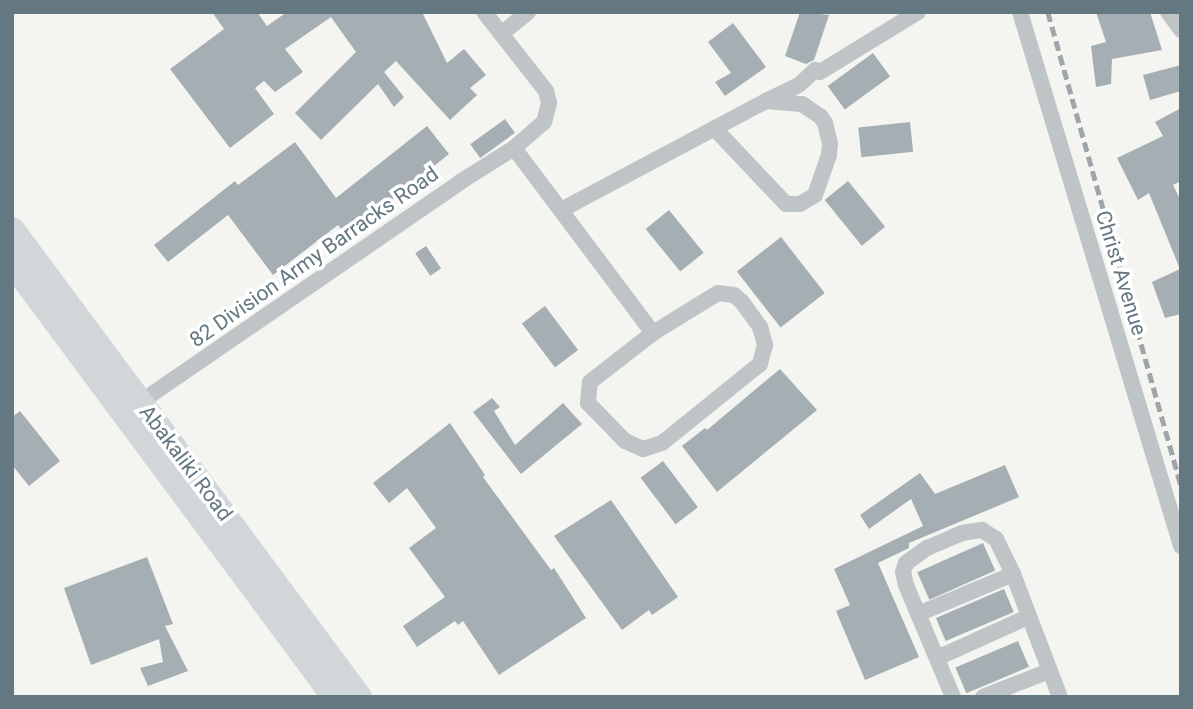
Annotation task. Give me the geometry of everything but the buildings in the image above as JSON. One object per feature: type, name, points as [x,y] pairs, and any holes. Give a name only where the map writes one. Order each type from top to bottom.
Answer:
[{"type":"main road","name":"Abakaliki Road","points":[[12,230],[359,697]]},
{"type":"main road","name":"Abakaliki Road","points":[[12,262],[335,697]]},
{"type":"street","name":"82 Division Army Barracks Road","points":[[139,402],[438,196],[514,148],[544,122],[549,103],[546,91],[484,12]]},
{"type":"street","points":[[501,34],[528,12]]},
{"type":"street","points":[[561,210],[799,85],[815,71],[820,72],[918,12]]},
{"type":"street","name":"Christ Avenue","points":[[1020,12],[1181,546]]},
{"type":"street","points":[[1168,12],[1179,29]]},
{"type":"street","points":[[715,129],[786,204],[792,206],[810,200],[821,183],[829,155],[830,143],[825,123],[820,116],[802,104],[766,101]]},
{"type":"street","points":[[514,148],[653,333]]},
{"type":"street","points":[[718,293],[725,293],[742,302],[760,327],[765,345],[760,364],[662,443],[643,449],[625,441],[604,422],[588,403],[587,395],[596,376],[653,333],[718,293]]},
{"type":"street","points":[[953,697],[906,585],[906,563],[927,548],[962,533],[982,530],[990,532],[1013,574],[1060,697]]},
{"type":"street","points":[[918,614],[1013,574]]},
{"type":"street","points":[[937,658],[1028,617]]},
{"type":"street","points":[[983,697],[1049,671]]},
{"type":"railway","points":[[1048,12],[1181,486]]}]
